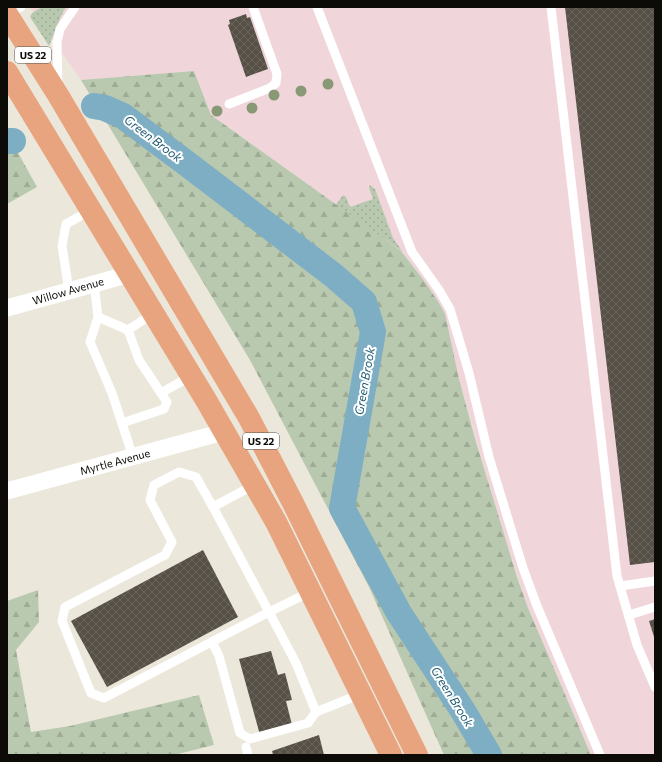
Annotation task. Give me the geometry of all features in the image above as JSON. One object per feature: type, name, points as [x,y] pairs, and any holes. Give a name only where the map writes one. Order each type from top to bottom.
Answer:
[{"type":"highway","name":"US 22","points":[[7,14],[84,138],[249,418],[417,755]]},
{"type":"highway","name":"US 22","points":[[7,72],[154,313],[276,522],[391,755]]},
{"type":"street","name":"Willow Avenue","points":[[8,304],[69,291],[130,274]]},
{"type":"street","name":"Myrtle Avenue","points":[[7,491],[224,432]]},
{"type":"lane","points":[[7,14],[21,7]]},
{"type":"lane","points":[[58,95],[57,42],[60,29],[75,7]]},
{"type":"lane","points":[[229,104],[270,88],[276,83],[277,74],[253,7]]},
{"type":"lane","points":[[317,7],[412,252],[439,290],[450,309],[469,373],[489,457],[523,568],[536,606],[600,755]]},
{"type":"lane","points":[[551,7],[617,576],[637,645],[655,687]]},
{"type":"lane","points":[[69,291],[62,246],[66,224],[91,210]]},
{"type":"lane","points":[[94,284],[98,317],[90,342],[112,393],[133,457]]},
{"type":"lane","points":[[128,330],[154,313]]},
{"type":"lane","points":[[98,317],[128,330],[139,360],[167,402],[164,409],[122,423]]},
{"type":"lane","points":[[161,393],[191,376]]},
{"type":"lane","points":[[310,592],[269,612],[104,698],[91,693],[62,621],[65,606],[165,555],[172,542],[150,500],[154,485],[179,472],[196,477],[213,507],[269,612],[296,663],[316,712]]},
{"type":"lane","points":[[213,507],[254,484]]},
{"type":"lane","points":[[620,586],[655,580]]},
{"type":"lane","points":[[629,615],[655,607]]},
{"type":"lane","points":[[212,642],[220,656],[240,733],[250,739],[308,723],[316,712],[361,694]]},
{"type":"shaded area","points":[[30,7],[655,7],[655,755],[591,755],[528,608],[498,517],[459,379],[425,282],[401,251],[211,115],[194,71],[81,80]]},
{"type":"green space","points":[[42,7],[66,7],[49,46],[30,17],[32,13]]},
{"type":"green space","points":[[194,71],[211,115],[401,251],[439,303],[445,314],[459,379],[476,442],[517,577],[528,608],[591,755],[444,755],[369,587],[250,360],[81,80]]},
{"type":"green space","points":[[7,133],[37,187],[7,204]]},
{"type":"green space","points":[[370,185],[375,189],[393,238],[402,251],[335,206],[343,195],[346,197],[350,207],[373,199],[369,188]]},
{"type":"green space","points":[[38,590],[39,622],[16,650],[31,732],[70,726],[199,695],[214,745],[174,755],[7,755],[7,601]]},
{"type":"building","points":[[565,7],[655,7],[655,562],[630,565]]},
{"type":"building","points":[[246,14],[247,18],[250,17],[268,69],[246,77],[228,25],[230,24],[229,20]]},
{"type":"building","points":[[203,550],[238,617],[107,687],[71,621]]},
{"type":"building","points":[[655,619],[655,640],[649,621]]},
{"type":"building","points":[[271,651],[278,675],[285,673],[292,700],[286,701],[292,725],[260,735],[239,659]]},
{"type":"building","points":[[319,735],[324,755],[273,755],[272,751]]},
{"type":"waterway","name":"Green Brook","points":[[94,106],[105,108],[123,116],[333,275],[364,302],[373,332],[342,508],[399,613],[463,711],[489,755]]},
{"type":"waterway","name":"Green Brook","points":[[7,141],[13,141]]}]
